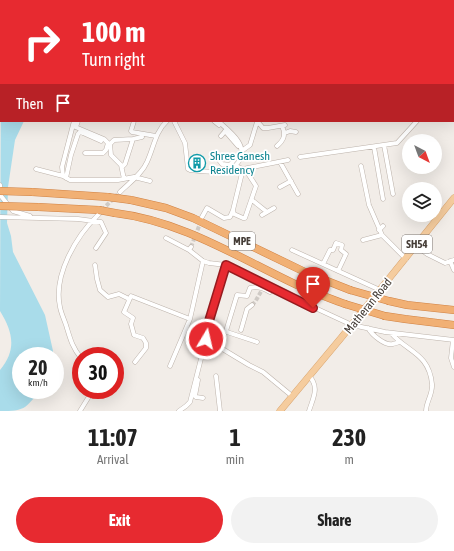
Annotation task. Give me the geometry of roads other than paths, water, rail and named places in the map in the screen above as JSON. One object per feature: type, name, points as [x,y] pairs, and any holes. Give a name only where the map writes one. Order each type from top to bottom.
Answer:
[{"type":"highway","name":"MPE","points":[[0,191],[108,197],[131,200],[166,208],[194,218],[307,273],[350,290],[407,305],[454,310]]},
{"type":"highway","name":"MPE","points":[[0,206],[115,212],[162,222],[188,232],[301,287],[345,304],[385,316],[454,325]]},
{"type":"main road","name":"Matheran Road","points":[[280,411],[406,259],[454,198]]},
{"type":"street","points":[[210,0],[226,0]]},
{"type":"street","points":[[74,122],[75,127]]},
{"type":"street","points":[[65,177],[62,167],[78,122]]},
{"type":"street","points":[[134,122],[132,132],[156,136]]},
{"type":"street","points":[[120,192],[134,177],[141,172],[147,163],[156,136],[165,122]]},
{"type":"street","points":[[174,122],[185,143],[188,169],[190,170],[228,171],[241,157],[242,150],[238,141],[222,126]]},
{"type":"street","points":[[242,150],[250,145],[257,122]]},
{"type":"street","points":[[258,122],[263,128],[284,126],[285,136],[277,146]]},
{"type":"street","points":[[300,157],[374,147],[400,141],[416,122]]},
{"type":"street","points":[[221,136],[222,126]]},
{"type":"street","points":[[222,126],[239,147]]},
{"type":"street","points":[[75,127],[104,139],[108,143],[106,150],[103,153],[85,153]]},
{"type":"street","points":[[285,133],[290,131],[296,132]]},
{"type":"street","points":[[65,177],[78,134],[80,132],[101,141]]},
{"type":"street","points":[[124,179],[122,167],[111,155],[110,144],[114,140],[142,137]]},
{"type":"street","points":[[122,167],[125,164],[133,139]]},
{"type":"street","points":[[384,145],[393,194]]},
{"type":"street","points":[[374,147],[383,200]]},
{"type":"street","points":[[233,166],[239,154]]},
{"type":"street","points":[[218,158],[222,164],[244,169],[288,160]]},
{"type":"street","points":[[280,162],[298,194]]},
{"type":"street","points":[[361,166],[369,204],[379,230],[382,235],[406,259]]},
{"type":"street","points":[[36,168],[70,180],[118,180],[134,177],[150,181]]},
{"type":"street","points":[[233,211],[234,214],[245,218],[252,200],[256,184],[244,169]]},
{"type":"street","points":[[202,217],[207,208],[224,218],[230,217],[244,169]]},
{"type":"street","points":[[280,187],[291,181]]},
{"type":"street","points":[[0,185],[1,196],[13,211],[36,217]]},
{"type":"street","points":[[252,200],[267,212]]},
{"type":"street","points":[[262,215],[274,208]]},
{"type":"street","points":[[74,347],[59,307],[59,280],[69,254],[99,212]]},
{"type":"street","points":[[0,217],[78,219],[102,222],[106,233],[96,248]]},
{"type":"street","points":[[379,230],[384,226]]},
{"type":"street","points":[[363,240],[382,235]]},
{"type":"street","points":[[166,238],[190,249],[203,261],[226,265],[270,292]]},
{"type":"street","points":[[323,264],[330,250],[333,250],[337,243],[342,245],[341,250],[346,254],[338,271]]},
{"type":"street","points":[[416,246],[427,254],[445,263],[452,261],[454,270]]},
{"type":"street","points":[[292,250],[380,290]]},
{"type":"street","points":[[170,366],[190,319],[203,261]]},
{"type":"street","points":[[95,265],[100,290],[108,296],[119,294],[129,299]]},
{"type":"street","points":[[197,380],[209,321],[226,265]]},
{"type":"street","points":[[257,342],[226,331],[237,295],[246,297],[251,288],[263,288],[352,325],[390,332],[453,340],[451,358],[454,367]]},
{"type":"street","points":[[135,362],[146,348],[146,343],[143,338],[134,335],[131,324],[132,318],[124,312],[131,296],[190,319]]},
{"type":"street","points":[[240,330],[247,309],[252,304]]},
{"type":"street","points":[[368,328],[371,333],[380,340],[390,344],[400,342]]},
{"type":"street","points":[[390,332],[400,342],[413,350],[425,362],[432,384],[426,411]]},
{"type":"street","points":[[206,339],[263,372],[292,396]]},
{"type":"street","points":[[179,411],[190,402],[199,373]]},
{"type":"street","points":[[216,376],[220,411]]},
{"type":"street","points":[[309,376],[315,384],[309,411]]},
{"type":"street","points":[[194,391],[196,397],[202,398]]},
{"type":"street","points":[[80,411],[87,399]]},
{"type":"water","points":[[1,122],[24,122],[15,140],[8,187],[7,223],[11,236],[13,252],[45,315],[52,347],[12,347],[12,399],[33,399],[24,408],[0,411],[0,370],[9,355],[11,348],[10,334],[0,311]]},
{"type":"tunnel","points":[[102,210],[120,192]]},
{"type":"tunnel","points":[[191,247],[201,221]]},
{"type":"tunnel","points":[[252,305],[262,290]]},
{"type":"place","name":"Shree Ganesh Residency","points":[[197,163]]}]
